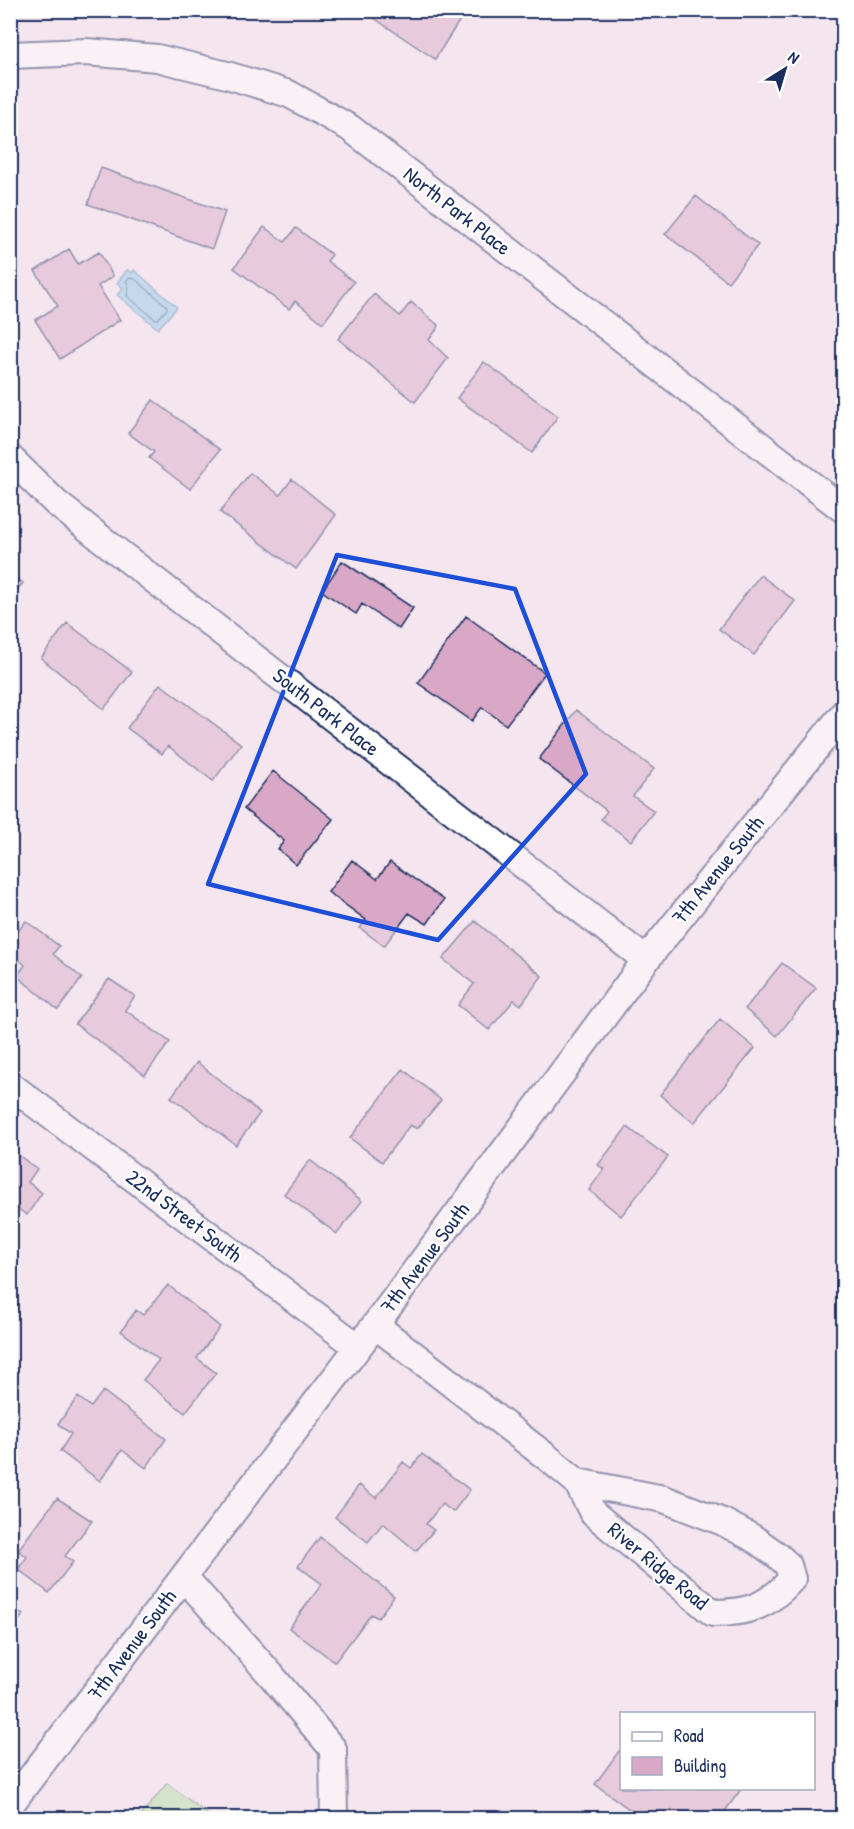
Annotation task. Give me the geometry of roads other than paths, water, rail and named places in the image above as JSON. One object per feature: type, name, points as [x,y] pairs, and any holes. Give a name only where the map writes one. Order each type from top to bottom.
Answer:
[{"type":"street","name":"North Park Place","points":[[10,56],[86,52],[157,58],[227,75],[289,94],[350,128],[843,510]]},
{"type":"street","name":"South Park Place","points":[[10,458],[56,503],[646,960]]},
{"type":"street","name":"7th Avenue South","points":[[10,1805],[375,1325],[646,960],[843,712]]},
{"type":"street","name":"22nd Street South","points":[[10,1085],[358,1347]]},
{"type":"street","name":"River Ridge Road","points":[[375,1325],[577,1482],[594,1513],[713,1613],[734,1613],[766,1602],[779,1593],[792,1579],[788,1565],[777,1555],[753,1538],[723,1522],[664,1499],[577,1482]]},
{"type":"street","points":[[184,1577],[333,1749],[334,1818]]},
{"type":"water","points":[[127,270],[132,273],[134,270],[177,307],[158,329],[117,295],[123,288],[117,283]]}]
